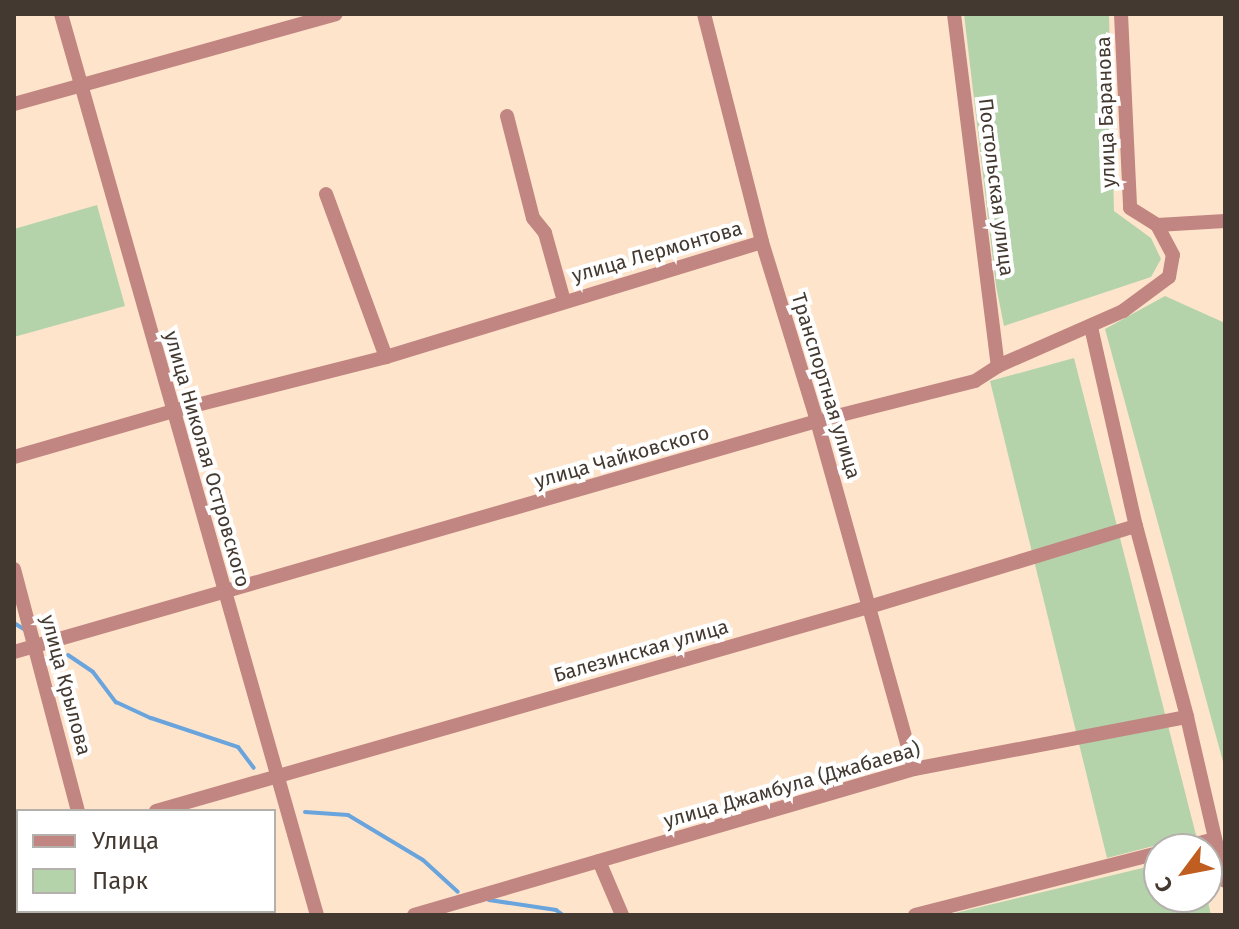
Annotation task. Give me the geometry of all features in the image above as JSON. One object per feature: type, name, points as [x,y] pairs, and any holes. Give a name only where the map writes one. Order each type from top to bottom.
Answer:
[{"type":"street","name":"улица Николая Островского","points":[[61,14],[223,593],[280,776],[317,915]]},
{"type":"street","points":[[14,104],[336,14]]},
{"type":"street","name":"Транспортная улица","points":[[704,14],[762,242],[817,421],[914,769]]},
{"type":"street","name":"Постольская улица","points":[[954,14],[998,366]]},
{"type":"street","name":"улица Баранова","points":[[1121,14],[1130,208],[1157,225]]},
{"type":"street","name":"улица Лермонтова","points":[[507,116],[533,218],[545,233],[564,301]]},
{"type":"street","points":[[326,194],[386,357]]},
{"type":"street","points":[[1157,225],[1225,221]]},
{"type":"street","name":"улица Чайковского","points":[[14,652],[817,421],[975,381],[998,366],[1123,311],[1169,277],[1173,255],[1157,225]]},
{"type":"street","name":"улица Лермонтова","points":[[14,457],[173,411],[386,357],[762,242]]},
{"type":"street","points":[[1091,327],[1136,526],[1187,717],[1214,833]]},
{"type":"street","name":"Балезинская улица","points":[[163,809],[869,607],[1136,526]]},
{"type":"street","name":"улица Крылова","points":[[14,569],[77,809]]},
{"type":"street","name":"улица Джамбула (Джабаева)","points":[[414,915],[914,769],[1187,717]]},
{"type":"street","points":[[915,915],[1143,857]]},
{"type":"street","points":[[599,861],[622,915]]},
{"type":"green space","points":[[964,14],[1109,14],[1114,211],[1151,238],[1161,259],[1151,277],[1004,326],[996,286]]},
{"type":"green space","points":[[97,205],[125,306],[14,337],[14,229]]},
{"type":"green space","points":[[1165,296],[1225,323],[1225,769],[1105,329]]},
{"type":"green space","points":[[1074,358],[1195,833],[1143,833],[1143,849],[1107,858],[990,381]]},
{"type":"green space","points":[[1143,868],[1143,913],[1211,915],[947,915]]},
{"type":"waterway","points":[[14,623],[25,630]]},
{"type":"waterway","points":[[68,655],[93,672],[116,702],[151,718],[238,747],[254,768]]},
{"type":"waterway","points":[[305,812],[348,815],[423,860],[458,892]]},
{"type":"waterway","points":[[489,900],[556,910],[563,915]]}]
